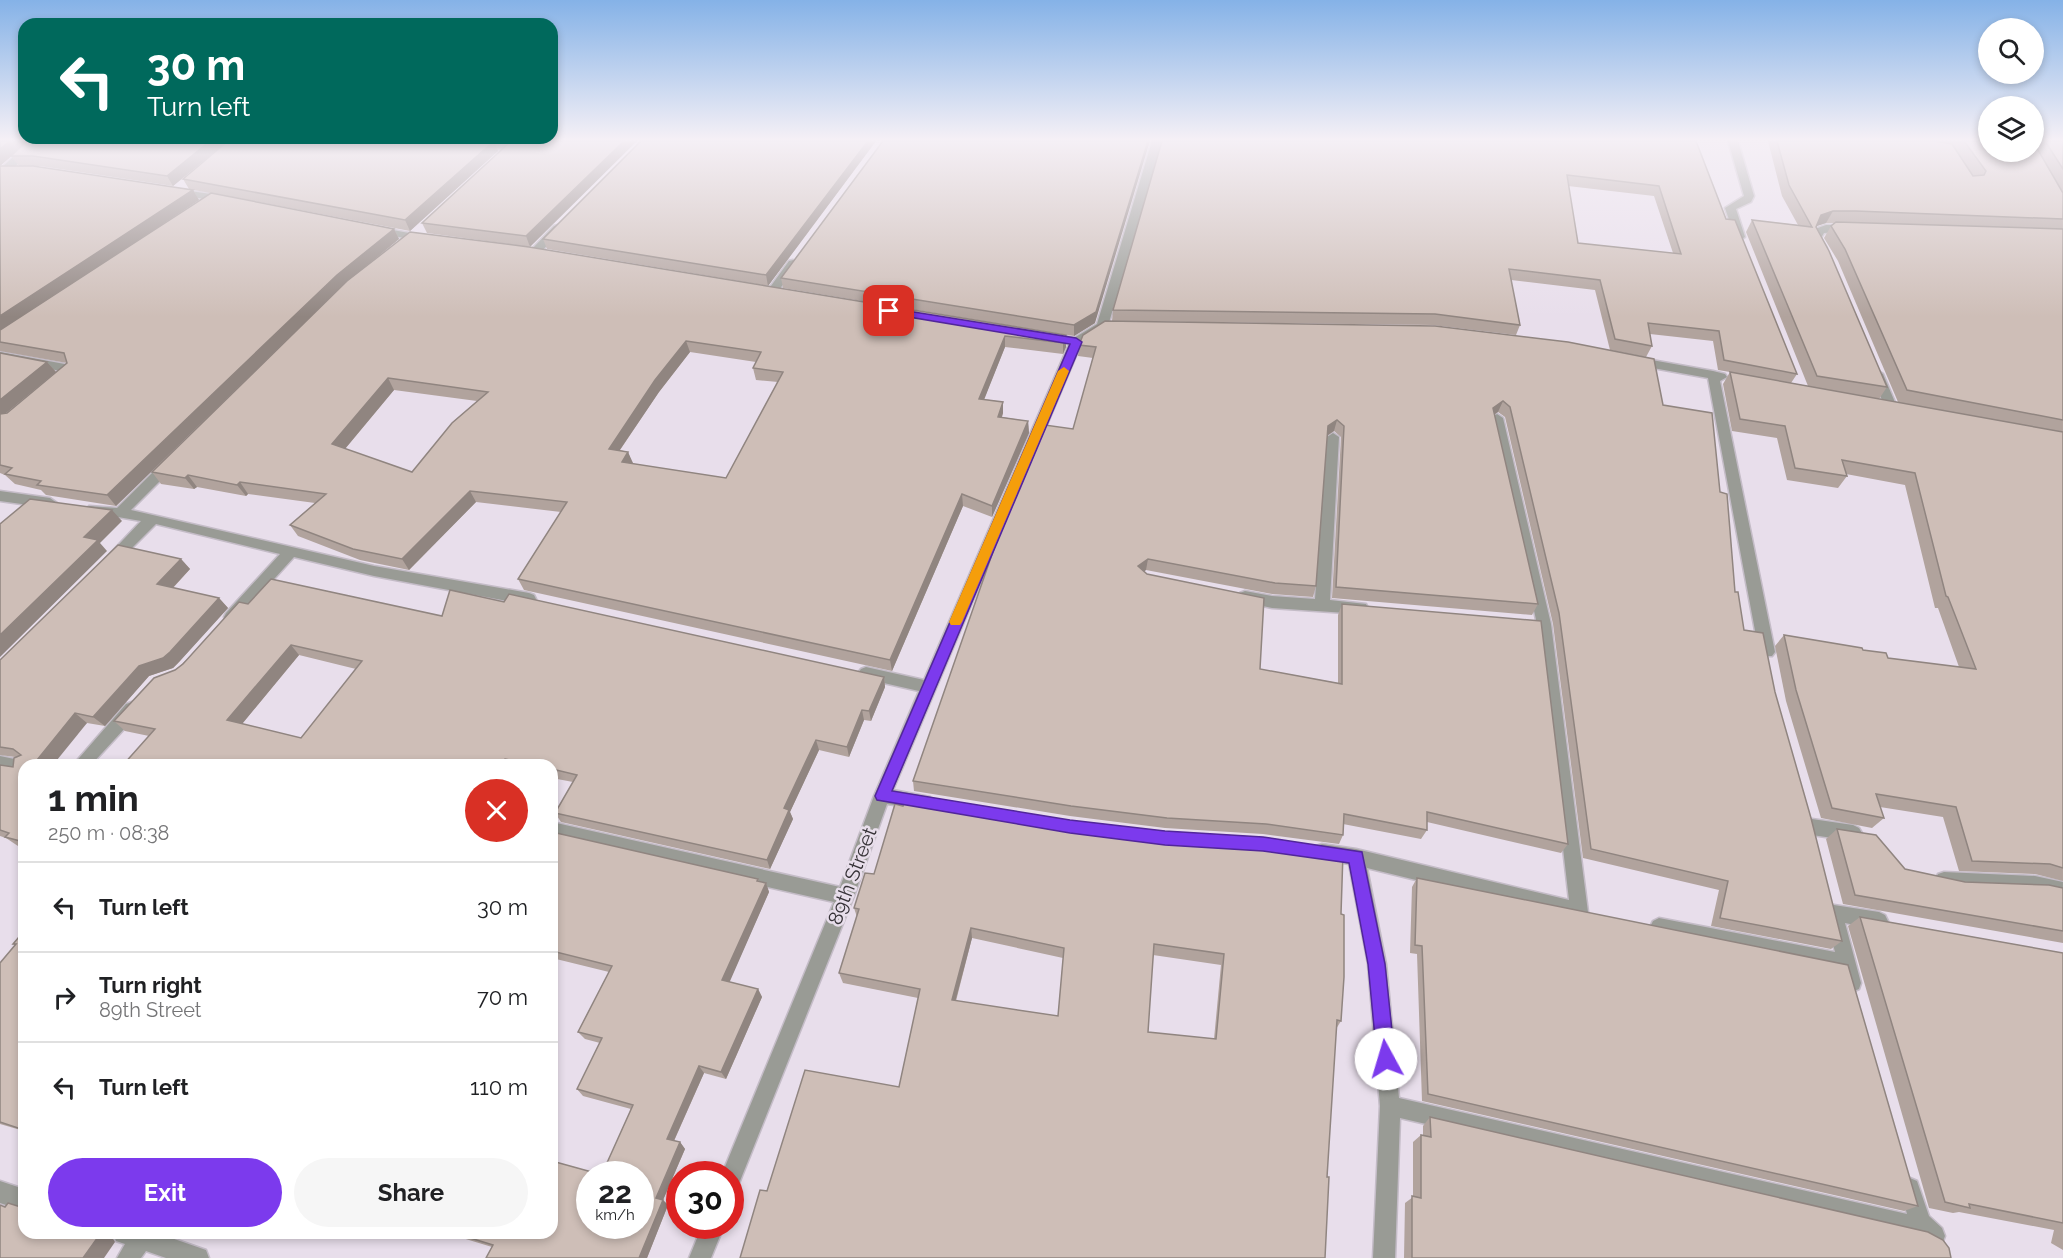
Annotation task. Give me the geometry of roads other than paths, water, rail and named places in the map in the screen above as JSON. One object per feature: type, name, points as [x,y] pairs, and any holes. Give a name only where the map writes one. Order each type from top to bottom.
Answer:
[{"type":"street","points":[[195,210],[211,200]]},
{"type":"street","points":[[227,200],[236,201]]},
{"type":"street","points":[[1041,336],[1076,342],[1108,326],[1141,200]]},
{"type":"street","points":[[1744,246],[1730,208],[1747,200]]},
{"type":"street","points":[[534,253],[566,221]]},
{"type":"street","points":[[368,228],[435,240]]},
{"type":"street","points":[[1830,262],[1816,238],[1819,231],[1826,228],[1860,228]]},
{"type":"street","points":[[772,292],[800,254]]},
{"type":"street","name":"89th Street","points":[[738,1161],[845,897],[882,796],[1076,342]]},
{"type":"street","points":[[0,356],[66,368],[68,372],[52,385]]},
{"type":"street","points":[[1621,358],[1735,380]]},
{"type":"street","points":[[1873,366],[1891,408]]},
{"type":"street","points":[[1713,375],[1770,667]]},
{"type":"street","points":[[1309,850],[1356,857],[1585,913],[1538,624],[1497,418]]},
{"type":"street","points":[[1322,605],[1333,437]]},
{"type":"street","points":[[120,513],[179,455]]},
{"type":"street","points":[[0,496],[62,504]]},
{"type":"street","points":[[23,514],[38,501]]},
{"type":"street","points":[[85,508],[153,518],[375,571],[546,603]]},
{"type":"street","points":[[102,569],[153,518]]},
{"type":"street","points":[[224,626],[291,551]]},
{"type":"street","points":[[1226,593],[1272,602],[1375,609]]},
{"type":"street","points":[[846,669],[927,687]]},
{"type":"street","points":[[86,759],[145,695]]},
{"type":"street","points":[[0,763],[18,767]]},
{"type":"street","points":[[882,796],[941,805]]},
{"type":"street","points":[[1812,827],[1870,836]]},
{"type":"street","points":[[558,831],[845,897]]},
{"type":"street","points":[[1356,857],[1377,964],[1390,1106],[1384,1258]]},
{"type":"street","points":[[1931,877],[1952,881],[2035,884],[2063,890]]},
{"type":"street","points":[[1856,997],[1833,908],[1892,923]]},
{"type":"street","points":[[1637,923],[1846,963]]},
{"type":"street","points":[[1390,1106],[1913,1226],[1939,1244],[1920,1222],[1904,1166]]},
{"type":"street","points":[[0,1191],[18,1198]]},
{"type":"street","points":[[128,1258],[135,1239]]},
{"type":"street","points":[[148,1239],[198,1258]]},
{"type":"street","points":[[700,1258],[708,1239]]}]
